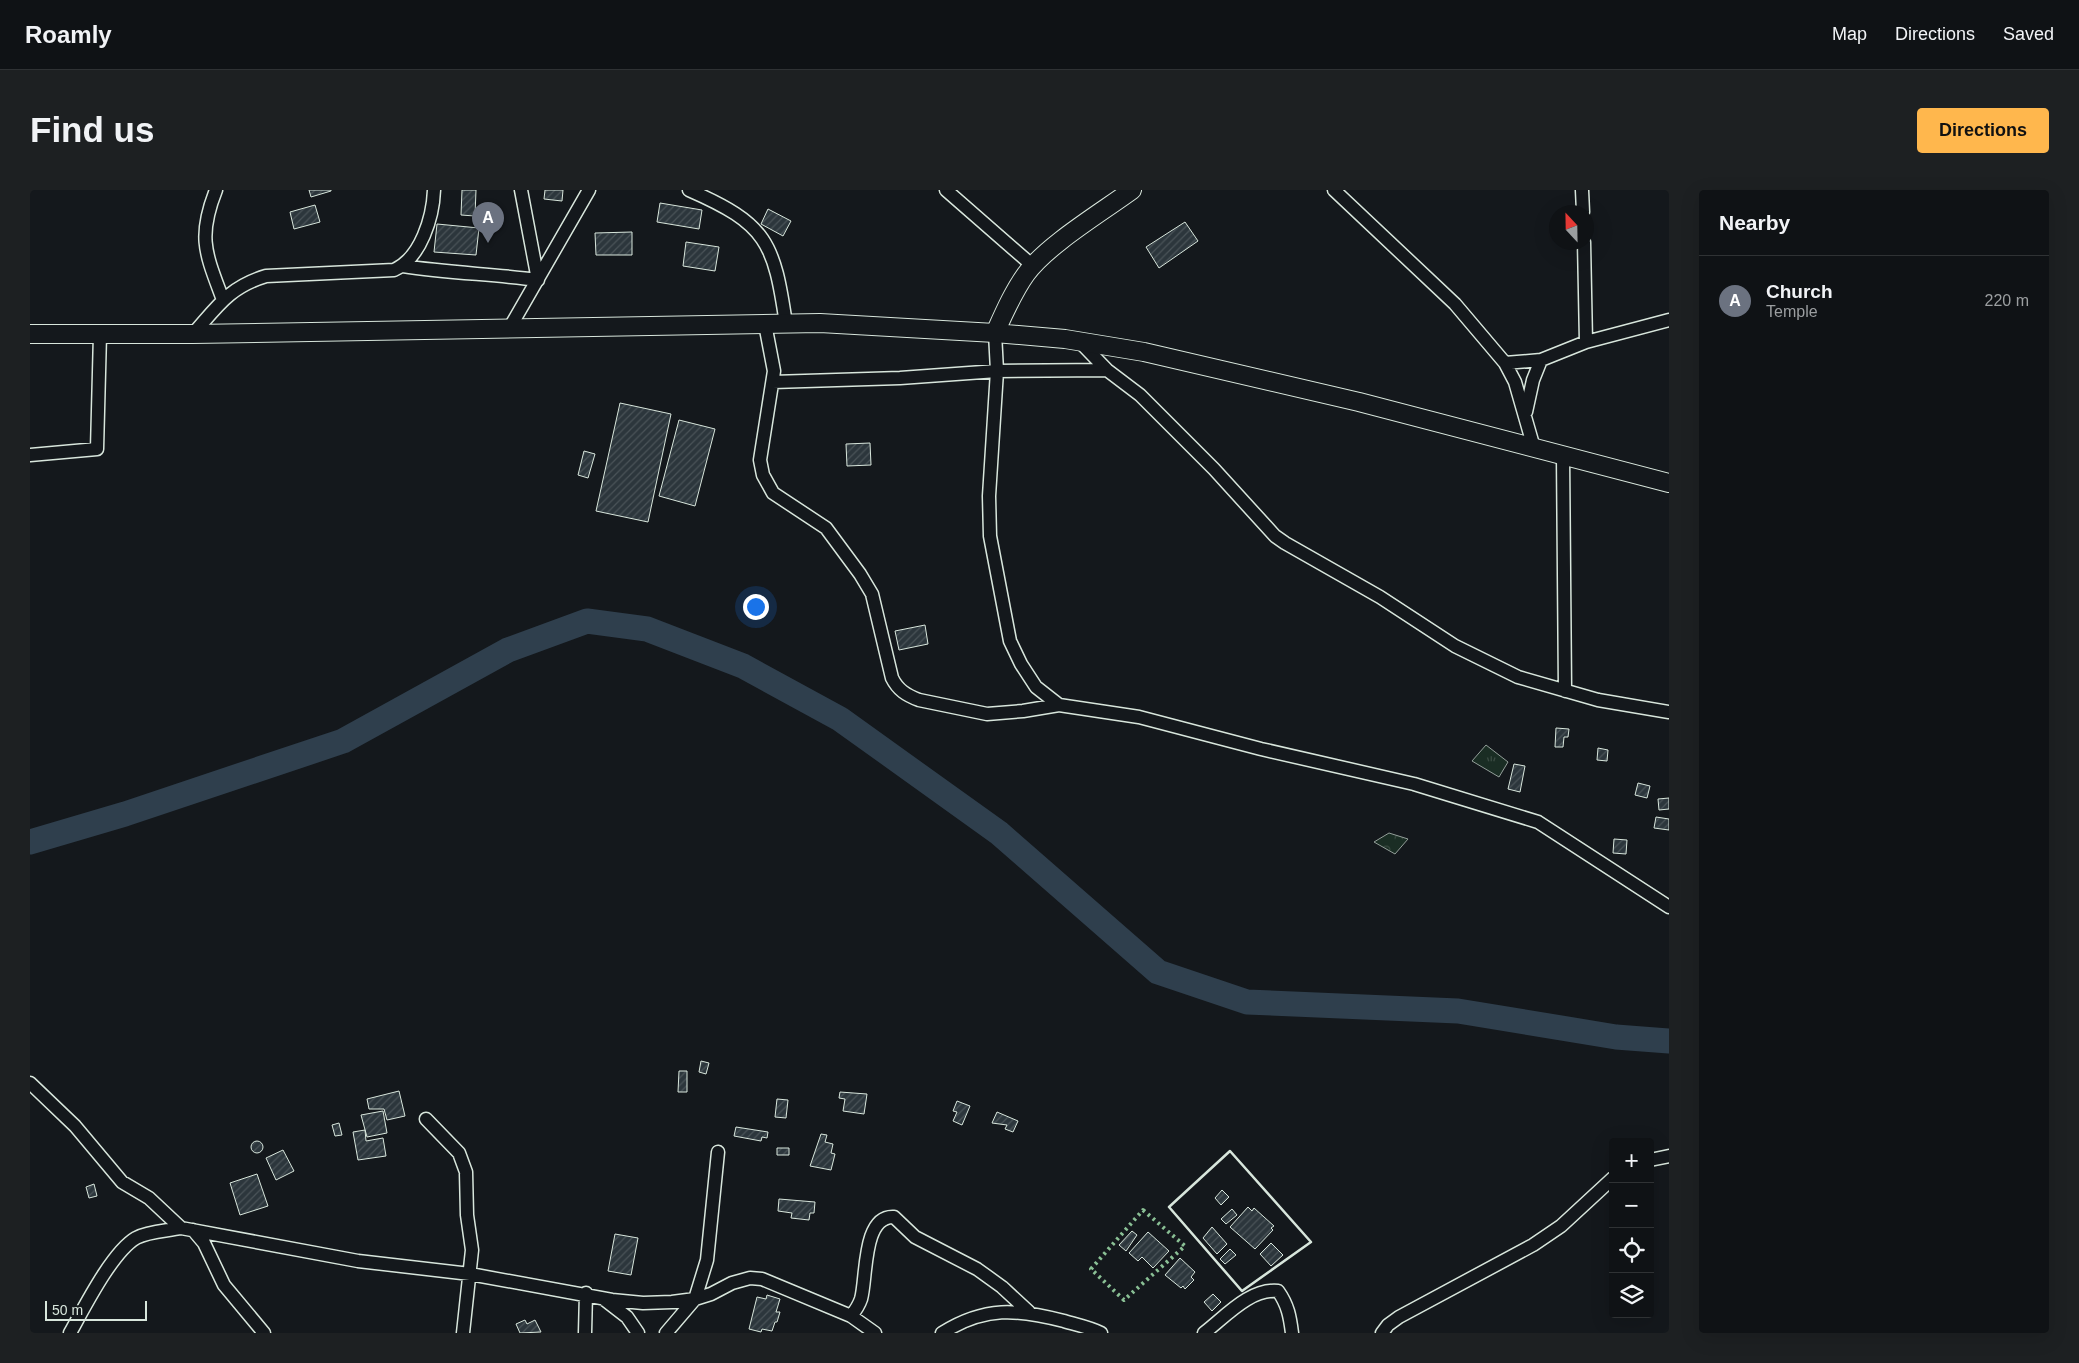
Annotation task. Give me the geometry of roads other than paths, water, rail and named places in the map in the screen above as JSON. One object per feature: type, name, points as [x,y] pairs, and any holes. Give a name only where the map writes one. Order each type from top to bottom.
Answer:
[{"type":"street","points":[[216,190],[204,230],[204,245],[223,300]]},
{"type":"street","points":[[193,334],[223,300],[246,282],[266,276],[394,270],[403,266],[423,236],[431,215],[434,190]]},
{"type":"street","points":[[521,190],[538,280]]},
{"type":"street","points":[[509,329],[589,190]]},
{"type":"street","points":[[689,190],[738,215],[756,229],[769,247],[779,278],[786,324]]},
{"type":"street","points":[[1059,705],[1036,687],[1021,664],[1010,641],[990,536],[988,496],[997,371],[996,333],[1017,289],[1033,266],[1068,236],[1132,190]]},
{"type":"street","points":[[1334,190],[1455,304],[1506,362],[1515,382],[1534,448]]},
{"type":"street","points":[[1583,191],[1583,205]]},
{"type":"street","points":[[950,192],[1033,266]]},
{"type":"street","points":[[1584,250],[1586,342]]},
{"type":"street","points":[[403,266],[447,273],[506,276],[538,280]]},
{"type":"street","points":[[1506,362],[1541,360],[1586,342],[1669,320]]},
{"type":"street","points":[[30,334],[193,334],[820,323],[996,333],[1080,342],[1144,352],[1359,402],[1669,483]]},
{"type":"street","points":[[765,324],[774,371],[760,460],[763,475],[773,493],[826,528],[836,538],[860,574],[872,594],[892,678],[896,686],[908,696],[918,700],[987,714],[1059,705],[1139,717],[1261,749],[1414,784],[1538,822],[1669,907]]},
{"type":"street","points":[[30,455],[97,449],[100,334]]},
{"type":"street","points":[[1080,342],[1107,370],[1140,395],[1214,469],[1275,536],[1285,543],[1380,597],[1455,646],[1518,677],[1598,700],[1669,712]]},
{"type":"street","points":[[1525,415],[1533,380],[1541,360]]},
{"type":"street","points":[[773,382],[900,378],[997,371],[1107,370]]},
{"type":"street","points":[[1564,455],[1565,691]]},
{"type":"street","points":[[30,1083],[74,1126],[122,1182],[149,1198],[204,1243],[224,1285],[264,1333]]},
{"type":"street","points":[[426,1119],[459,1152],[466,1172],[467,1215],[472,1250],[463,1333]]},
{"type":"street","points":[[666,1333],[695,1299],[707,1260],[718,1152]]},
{"type":"street","points":[[1654,1159],[1669,1156]]},
{"type":"street","points":[[1382,1333],[1388,1325],[1399,1317],[1533,1245],[1561,1226],[1609,1182]]},
{"type":"street","points":[[851,1316],[860,1301],[865,1257],[869,1243],[881,1220],[888,1216],[894,1216],[915,1237],[978,1269],[1030,1312]]},
{"type":"street","points":[[70,1333],[87,1302],[123,1248],[136,1238],[187,1229],[252,1243],[279,1246],[358,1261],[470,1274],[643,1303],[695,1299],[711,1294],[732,1283],[750,1278],[762,1279],[851,1316],[875,1333]]},
{"type":"street","points":[[1204,1333],[1251,1297],[1268,1290],[1278,1291],[1285,1301],[1290,1313],[1292,1333]]},
{"type":"street","points":[[584,1333],[586,1293]]},
{"type":"street","points":[[602,1297],[627,1317],[638,1333]]},
{"type":"street","points":[[942,1333],[973,1317],[1002,1312],[1030,1312],[1093,1329],[1101,1333]]},
{"type":"waterway","points":[[30,842],[125,814],[343,741],[508,650],[587,621],[647,629],[743,666],[840,719],[999,833],[1158,972],[1247,1002],[1458,1011],[1616,1037],[1669,1041]]},
{"type":"place","name":"Church","points":[[488,243]]}]
